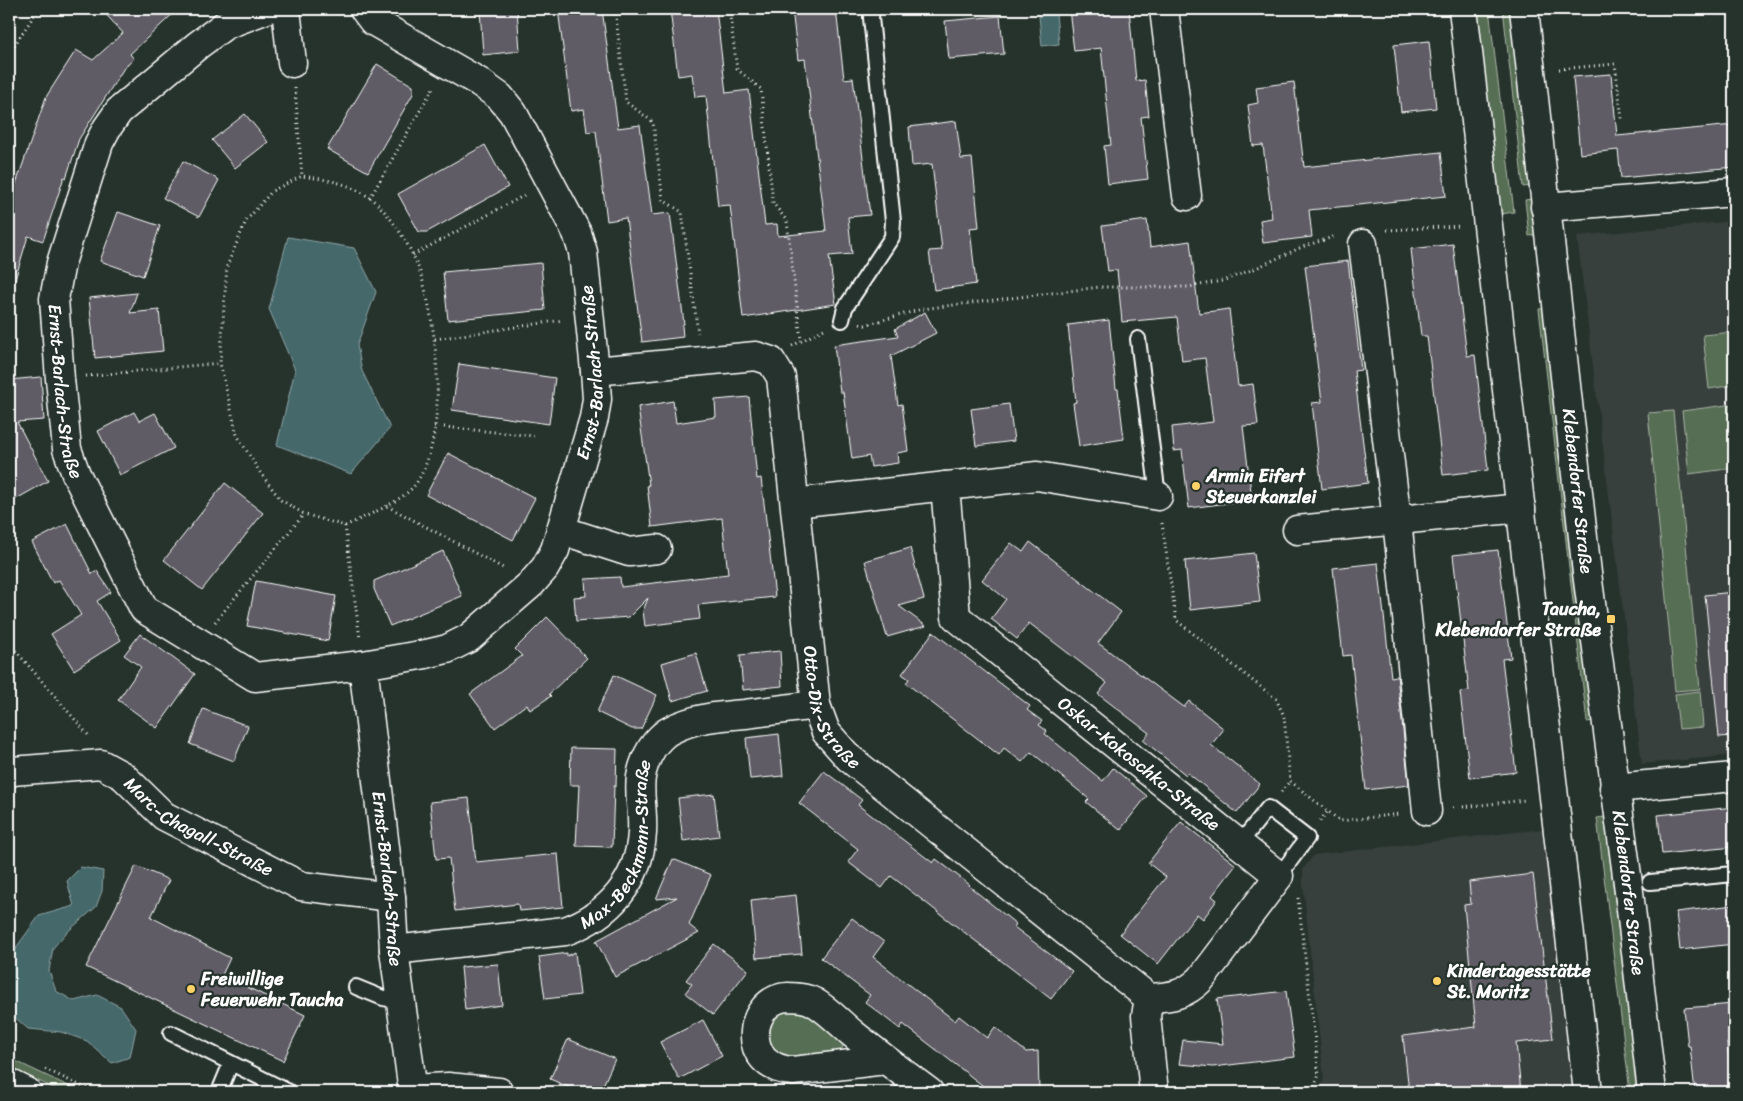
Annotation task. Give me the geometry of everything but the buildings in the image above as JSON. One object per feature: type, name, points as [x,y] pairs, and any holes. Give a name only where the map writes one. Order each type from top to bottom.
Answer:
[{"type":"street","name":"Ernst-Barlach-Straße","points":[[267,9],[225,25],[119,111],[107,128],[100,143],[61,264],[54,299],[68,449],[76,474],[144,609],[254,677],[363,664],[426,654],[447,649],[469,638],[532,584],[545,568],[555,550],[594,418],[597,399],[583,252],[577,234],[513,113],[500,97],[479,82],[373,21],[364,9]]},
{"type":"street","points":[[286,9],[292,62]]},
{"type":"street","points":[[1164,9],[1187,196]]},
{"type":"street","points":[[1463,9],[1588,1092]]},
{"type":"street","name":"Klebendorfer Straße","points":[[1524,9],[1587,573],[1628,883],[1652,1092]]},
{"type":"street","points":[[1545,207],[1734,192]]},
{"type":"street","points":[[1361,237],[1397,520],[1427,811]]},
{"type":"street","points":[[595,371],[756,356],[771,361]]},
{"type":"street","name":"Otto-Dix-Straße","points":[[771,361],[782,377],[816,706],[826,732],[849,758],[1149,998]]},
{"type":"street","points":[[795,503],[1037,476],[1158,496]]},
{"type":"street","name":"Oskar-Kokoschka-Straße","points":[[944,486],[956,617],[1240,843],[1282,872]]},
{"type":"street","points":[[1297,530],[1521,508]]},
{"type":"street","points":[[561,530],[629,552],[658,549]]},
{"type":"street","name":"Ernst-Barlach-Straße","points":[[363,664],[391,897],[394,950],[413,1090]]},
{"type":"street","name":"Max-Beckmann-Straße","points":[[394,950],[565,931],[579,926],[596,916],[610,904],[635,871],[640,852],[642,831],[640,777],[644,761],[654,744],[669,730],[690,721],[712,717],[816,706]]},
{"type":"street","name":"Marc-Chagall-Straße","points":[[9,773],[12,771],[101,764],[124,776],[164,816],[301,886],[391,897]]},
{"type":"street","points":[[1614,788],[1734,777]]},
{"type":"street","points":[[1154,1092],[1146,1016],[1149,998],[1171,996],[1191,989],[1201,979],[1282,872]]},
{"type":"street","points":[[884,1060],[929,1092]]},
{"type":"street","points":[[9,1083],[27,1092]]},
{"type":"street","points":[[413,1090],[448,1087],[499,1092]]},
{"type":"lane","points":[[842,320],[845,308],[892,237],[893,221],[871,18],[872,9]]},
{"type":"lane","points":[[1138,339],[1158,496]]},
{"type":"lane","points":[[1240,843],[1268,808],[1307,838],[1282,872]]},
{"type":"lane","points":[[1650,882],[1734,874]]},
{"type":"lane","points":[[356,987],[383,998],[400,1001]]},
{"type":"lane","points":[[171,1033],[289,1092]]},
{"type":"lane","points":[[218,1092],[231,1063]]},
{"type":"path","points":[[9,54],[38,9]]},
{"type":"path","points":[[615,9],[626,102],[653,122],[663,200],[682,212],[702,361]]},
{"type":"path","points":[[729,9],[737,70],[761,89],[773,203],[787,221],[801,340]]},
{"type":"path","points":[[292,62],[302,176]]},
{"type":"path","points":[[370,198],[446,64]]},
{"type":"path","points":[[1554,69],[1615,64],[1622,119]]},
{"type":"path","points":[[302,176],[340,182],[370,198],[395,225],[413,255],[420,272],[434,339],[438,369],[437,401],[428,456],[413,486],[387,506],[346,526],[304,514],[281,500],[261,474],[237,435],[220,363],[227,266],[246,221],[272,191],[302,176]]},
{"type":"path","points":[[413,255],[550,181]]},
{"type":"path","points":[[771,361],[801,340],[842,320],[865,325],[922,309],[1100,287],[1197,285],[1222,281],[1302,247],[1361,237],[1488,224]]},
{"type":"path","points":[[434,339],[589,316]]},
{"type":"path","points":[[60,379],[220,363]]},
{"type":"path","points":[[434,426],[534,436]]},
{"type":"path","points":[[1158,496],[1176,620],[1276,699],[1284,716],[1290,781],[1340,821],[1554,797]]},
{"type":"path","points":[[387,506],[532,584]]},
{"type":"path","points":[[198,642],[304,514]]},
{"type":"path","points":[[346,526],[363,664]]},
{"type":"path","points":[[9,643],[92,739]]},
{"type":"path","points":[[1282,872],[1295,879],[1302,930],[1319,1075],[1312,1092]]},
{"type":"path","points":[[42,1068],[94,1092]]},
{"type":"shaded area","points":[[1734,221],[1734,755],[1642,764],[1577,236]]},
{"type":"shaded area","name":"Kindertagesstätte St. Moritz","points":[[1544,829],[1574,1091],[1321,1092],[1324,1078],[1303,884],[1303,869],[1314,855]]},
{"type":"green space","points":[[1477,9],[1489,9],[1514,212],[1494,215],[1490,191],[1498,186]]},
{"type":"green space","points":[[1503,9],[1511,9],[1531,186],[1523,187]]},
{"type":"green space","points":[[1532,199],[1537,235],[1529,236],[1525,200]]},
{"type":"green space","points":[[1546,308],[1594,721],[1587,722],[1539,309]]},
{"type":"green space","points":[[1734,332],[1734,385],[1709,389],[1703,335]]},
{"type":"green space","points":[[1734,404],[1734,468],[1689,474],[1682,411]]},
{"type":"green space","points":[[1673,411],[1700,689],[1675,691],[1648,413]]},
{"type":"green space","points":[[1700,691],[1703,727],[1679,729],[1675,694]]},
{"type":"green space","points":[[1605,817],[1638,1092],[1630,1092],[1597,818]]},
{"type":"green space","points":[[802,1009],[845,1039],[839,1058],[791,1061],[765,1045],[772,1011]]},
{"type":"green space","points":[[9,1058],[81,1092],[62,1092],[9,1067]]},
{"type":"water","points":[[1056,14],[1059,44],[1042,46],[1039,16]]},
{"type":"water","points":[[288,237],[354,248],[376,292],[357,345],[362,371],[390,428],[351,474],[277,445],[295,370],[269,309]]},
{"type":"water","points":[[81,867],[103,871],[102,891],[96,907],[65,934],[53,948],[49,971],[56,991],[74,1001],[97,995],[121,1007],[136,1029],[130,1057],[112,1063],[87,1041],[61,1032],[28,1029],[9,1012],[9,966],[18,945],[39,916],[74,906],[67,881]]},
{"type":"place","name":"Armin Eifert Steuerkanzlei","points":[[1196,486]]},
{"type":"place","name":"Taucha, Klebendorfer Straße","points":[[1611,619]]},
{"type":"place","name":"Kindertagesstätte St. Moritz","points":[[1437,981]]},
{"type":"place","name":"Freiwillige Feuerwehr Taucha","points":[[191,989]]}]
